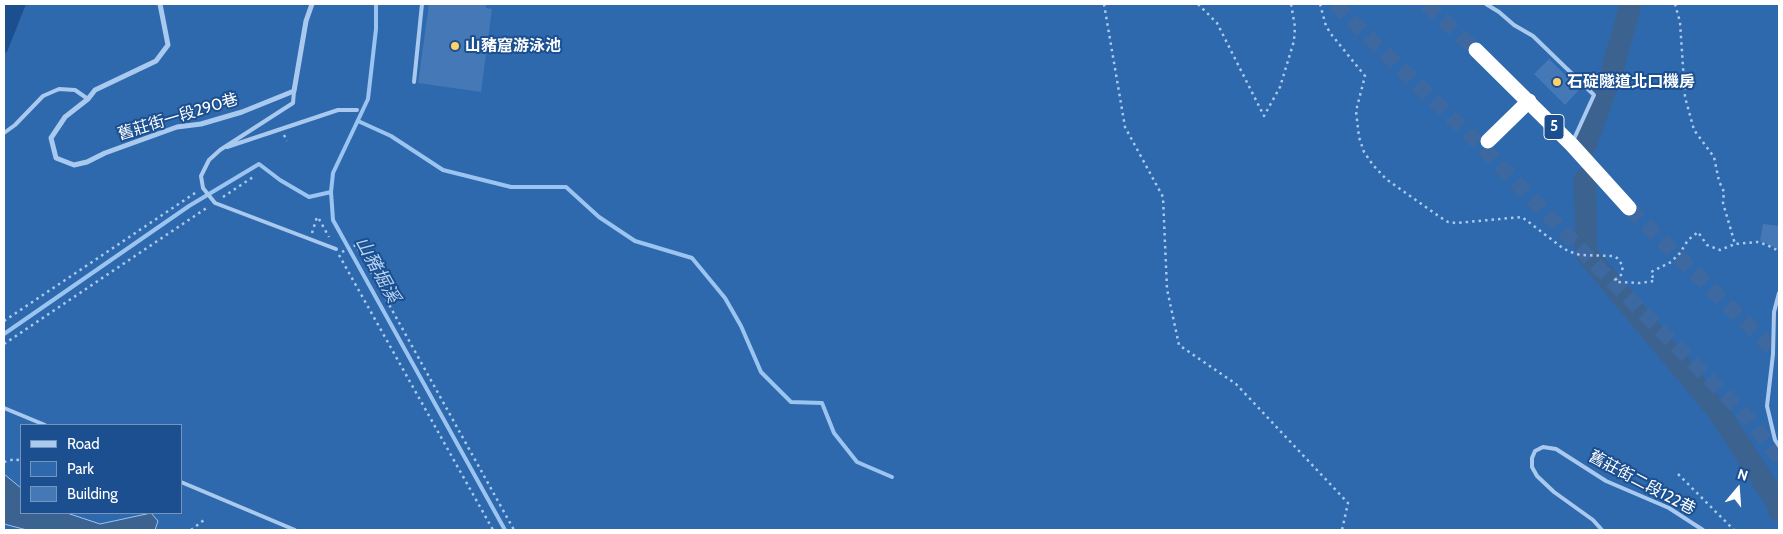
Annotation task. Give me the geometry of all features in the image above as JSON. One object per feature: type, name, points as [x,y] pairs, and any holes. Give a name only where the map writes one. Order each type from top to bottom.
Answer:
[{"type":"highway","name":"5","points":[[1476,50],[1572,145],[1629,208]]},
{"type":"highway","points":[[1488,141],[1529,101]]},
{"type":"street","points":[[88,99],[95,90],[156,61],[168,45],[160,4]]},
{"type":"street","points":[[294,91],[306,21],[312,4]]},
{"type":"street","name":"舊莊街一段290巷","points":[[88,99],[65,117],[51,138],[56,158],[74,165],[87,162],[105,153],[177,128],[201,124],[242,112],[294,91]]},
{"type":"lane","points":[[414,82],[422,4]]},
{"type":"lane","points":[[1486,4],[1514,25],[1533,36],[1594,95],[1572,145]]},
{"type":"lane","points":[[4,133],[15,125],[43,96],[59,89],[75,90],[88,99]]},
{"type":"lane","points":[[294,91],[293,103],[220,150],[209,160],[201,176],[203,188],[214,202],[336,249]]},
{"type":"lane","points":[[220,150],[338,110],[357,110]]},
{"type":"lane","points":[[1779,293],[1774,312],[1773,354],[1767,406],[1775,440],[1779,446]]},
{"type":"lane","points":[[4,408],[43,424]]},
{"type":"lane","name":"舊莊街二段122巷","points":[[1602,530],[1594,520],[1554,492],[1537,476],[1532,467],[1532,458],[1535,451],[1543,447],[1556,449],[1606,481],[1669,508],[1703,530]]},
{"type":"lane","points":[[182,482],[295,530]]},
{"type":"path","points":[[1104,4],[1125,127],[1163,198],[1167,289],[1179,345],[1236,384],[1348,503],[1342,530]]},
{"type":"path","points":[[1198,4],[1217,23],[1264,116],[1280,87],[1294,41],[1296,28],[1291,4]]},
{"type":"path","points":[[1320,4],[1326,26],[1365,76],[1356,111],[1358,137],[1364,152],[1372,165],[1386,179],[1448,222],[1456,223],[1522,217],[1571,252],[1617,258],[1623,266],[1620,275],[1615,280],[1618,282],[1640,283],[1654,281],[1651,272],[1671,262],[1680,253],[1688,240],[1698,232],[1707,245],[1720,250],[1735,244],[1756,242],[1779,251]]},
{"type":"path","points":[[1675,4],[1680,22],[1684,97],[1694,130],[1714,157],[1719,181],[1724,192],[1723,203],[1735,244]]},
{"type":"path","points":[[4,344],[253,177]]},
{"type":"path","points":[[4,321],[203,188]]},
{"type":"path","points":[[310,239],[318,218],[493,530]]},
{"type":"path","points":[[339,254],[356,245],[514,530]]},
{"type":"path","points":[[4,462],[15,459],[20,461]]},
{"type":"path","points":[[1678,474],[1734,530]]},
{"type":"path","points":[[191,530],[204,520]]},
{"type":"green space","points":[[26,4],[1779,4],[1779,530],[4,530],[4,53],[7,52]]},
{"type":"shaded area","points":[[4,474],[20,487],[20,514],[70,514],[100,524],[152,514],[158,521],[155,530],[27,530],[4,524]]},
{"type":"building","name":"山豬窟游泳池","points":[[429,4],[486,4],[486,8],[492,9],[481,92],[418,83]]},
{"type":"building","name":"石碇隧道北口機房","points":[[1549,59],[1580,89],[1565,105],[1534,74]]},
{"type":"building","points":[[1763,224],[1779,226],[1779,249],[1760,241]]},
{"type":"waterway","name":"山豬堀溪","points":[[376,4],[376,29],[368,99],[333,173],[331,192],[333,220],[505,530]]},
{"type":"waterway","points":[[1585,146],[1611,75],[1630,7],[1629,4]]},
{"type":"waterway","points":[[358,121],[391,136],[443,170],[511,187],[566,187],[599,217],[635,241],[692,258],[725,298],[741,326],[761,372],[791,402],[822,403],[834,433],[857,462],[892,477]]},
{"type":"waterway","points":[[4,334],[189,206],[259,164],[280,180],[309,197],[331,192]]},
{"type":"waterway","points":[[1585,179],[1586,253],[1718,411],[1778,504],[1779,511]]},
{"type":"tunnel","points":[[1335,4],[1482,147],[1751,421],[1779,459]]},
{"type":"tunnel","points":[[1426,4],[1476,50]]},
{"type":"tunnel","points":[[1629,208],[1779,355]]},
{"type":"place","name":"山豬窟游泳池","points":[[455,46]]},
{"type":"place","name":"石碇隧道北口機房","points":[[1557,82]]}]
